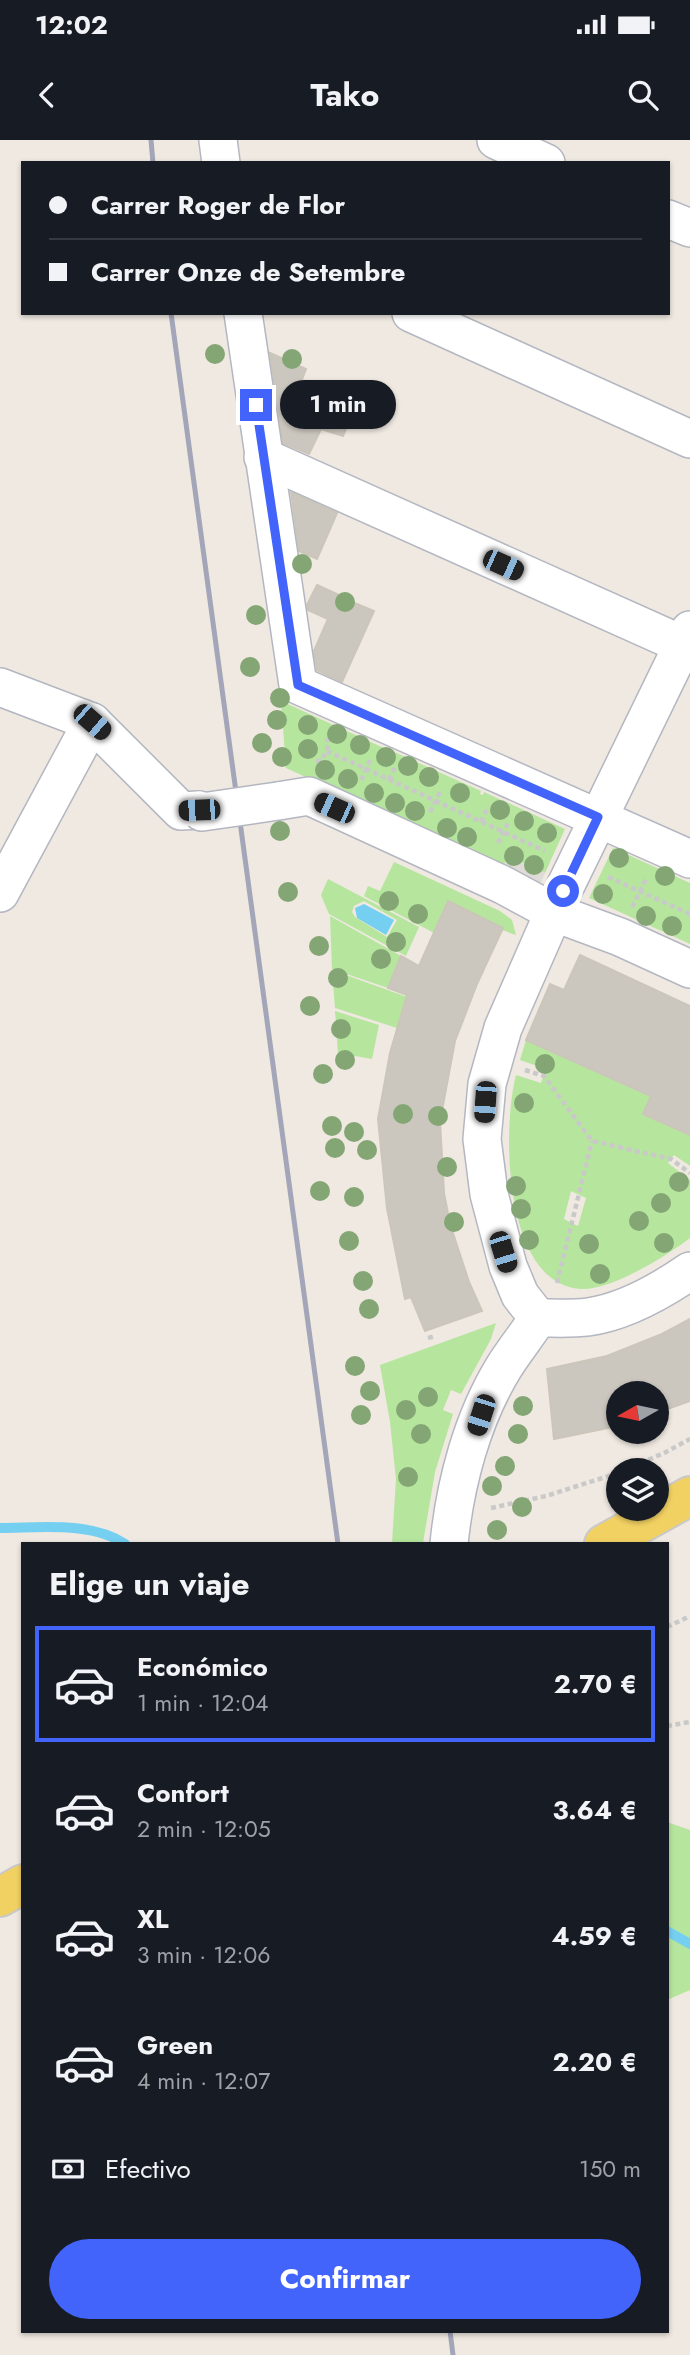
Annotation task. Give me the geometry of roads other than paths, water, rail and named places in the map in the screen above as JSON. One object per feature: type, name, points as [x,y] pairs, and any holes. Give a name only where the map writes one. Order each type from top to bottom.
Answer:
[{"type":"main road","points":[[608,1542],[690,1496]]},
{"type":"main road","points":[[0,1897],[21,1885]]},
{"type":"street","points":[[218,140],[221,161]]},
{"type":"street","points":[[496,140],[542,161]]},
{"type":"street","points":[[670,220],[690,228]]},
{"type":"street","points":[[243,315],[267,433],[298,685],[690,859]]},
{"type":"street","points":[[415,315],[690,439]]},
{"type":"street","points":[[267,433],[688,641],[598,817],[503,1028],[487,1084],[482,1139],[489,1194],[508,1266],[520,1295],[538,1318]]},
{"type":"street","points":[[0,687],[92,722],[181,811],[203,811],[309,796],[503,885],[555,913],[620,937],[690,969]]},
{"type":"street","points":[[0,892],[92,722]]},
{"type":"street","points":[[538,1318],[589,1317],[625,1306],[669,1285],[690,1271]]},
{"type":"street","points":[[449,1542],[458,1489],[481,1415],[503,1369],[538,1318]]},
{"type":"water","points":[[364,904],[394,920],[386,935],[357,918],[355,908]]},
{"type":"waterway","points":[[0,1528],[64,1527],[97,1532],[121,1542]]},
{"type":"waterway","points":[[669,1932],[690,1944]]},
{"type":"railway","points":[[151,140],[153,161]]},
{"type":"railway","points":[[171,315],[338,1542]]},
{"type":"railway","points":[[450,2333],[453,2355]]}]
